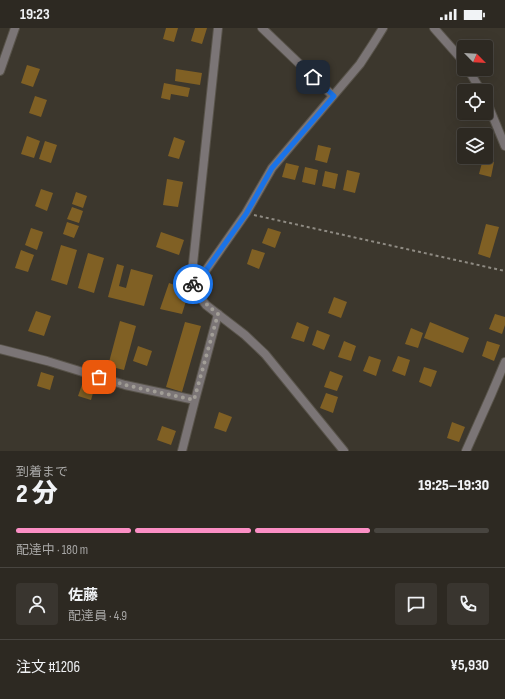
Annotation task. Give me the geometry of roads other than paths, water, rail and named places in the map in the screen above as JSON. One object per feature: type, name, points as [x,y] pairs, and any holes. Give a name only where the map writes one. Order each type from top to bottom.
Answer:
[{"type":"street","points":[[0,71],[15,28]]},
{"type":"street","points":[[218,28],[192,272],[190,277],[196,292],[206,305],[245,335],[265,354],[344,451]]},
{"type":"street","points":[[262,28],[334,96]]},
{"type":"street","points":[[192,272],[204,273],[246,214],[272,168],[360,64],[383,28]]},
{"type":"street","points":[[434,28],[457,54]]},
{"type":"street","points":[[493,117],[505,146]]},
{"type":"street","points":[[182,451],[194,400],[218,314]]},
{"type":"street","points":[[0,349],[125,385],[194,400]]},
{"type":"street","points":[[466,451],[505,362]]}]
